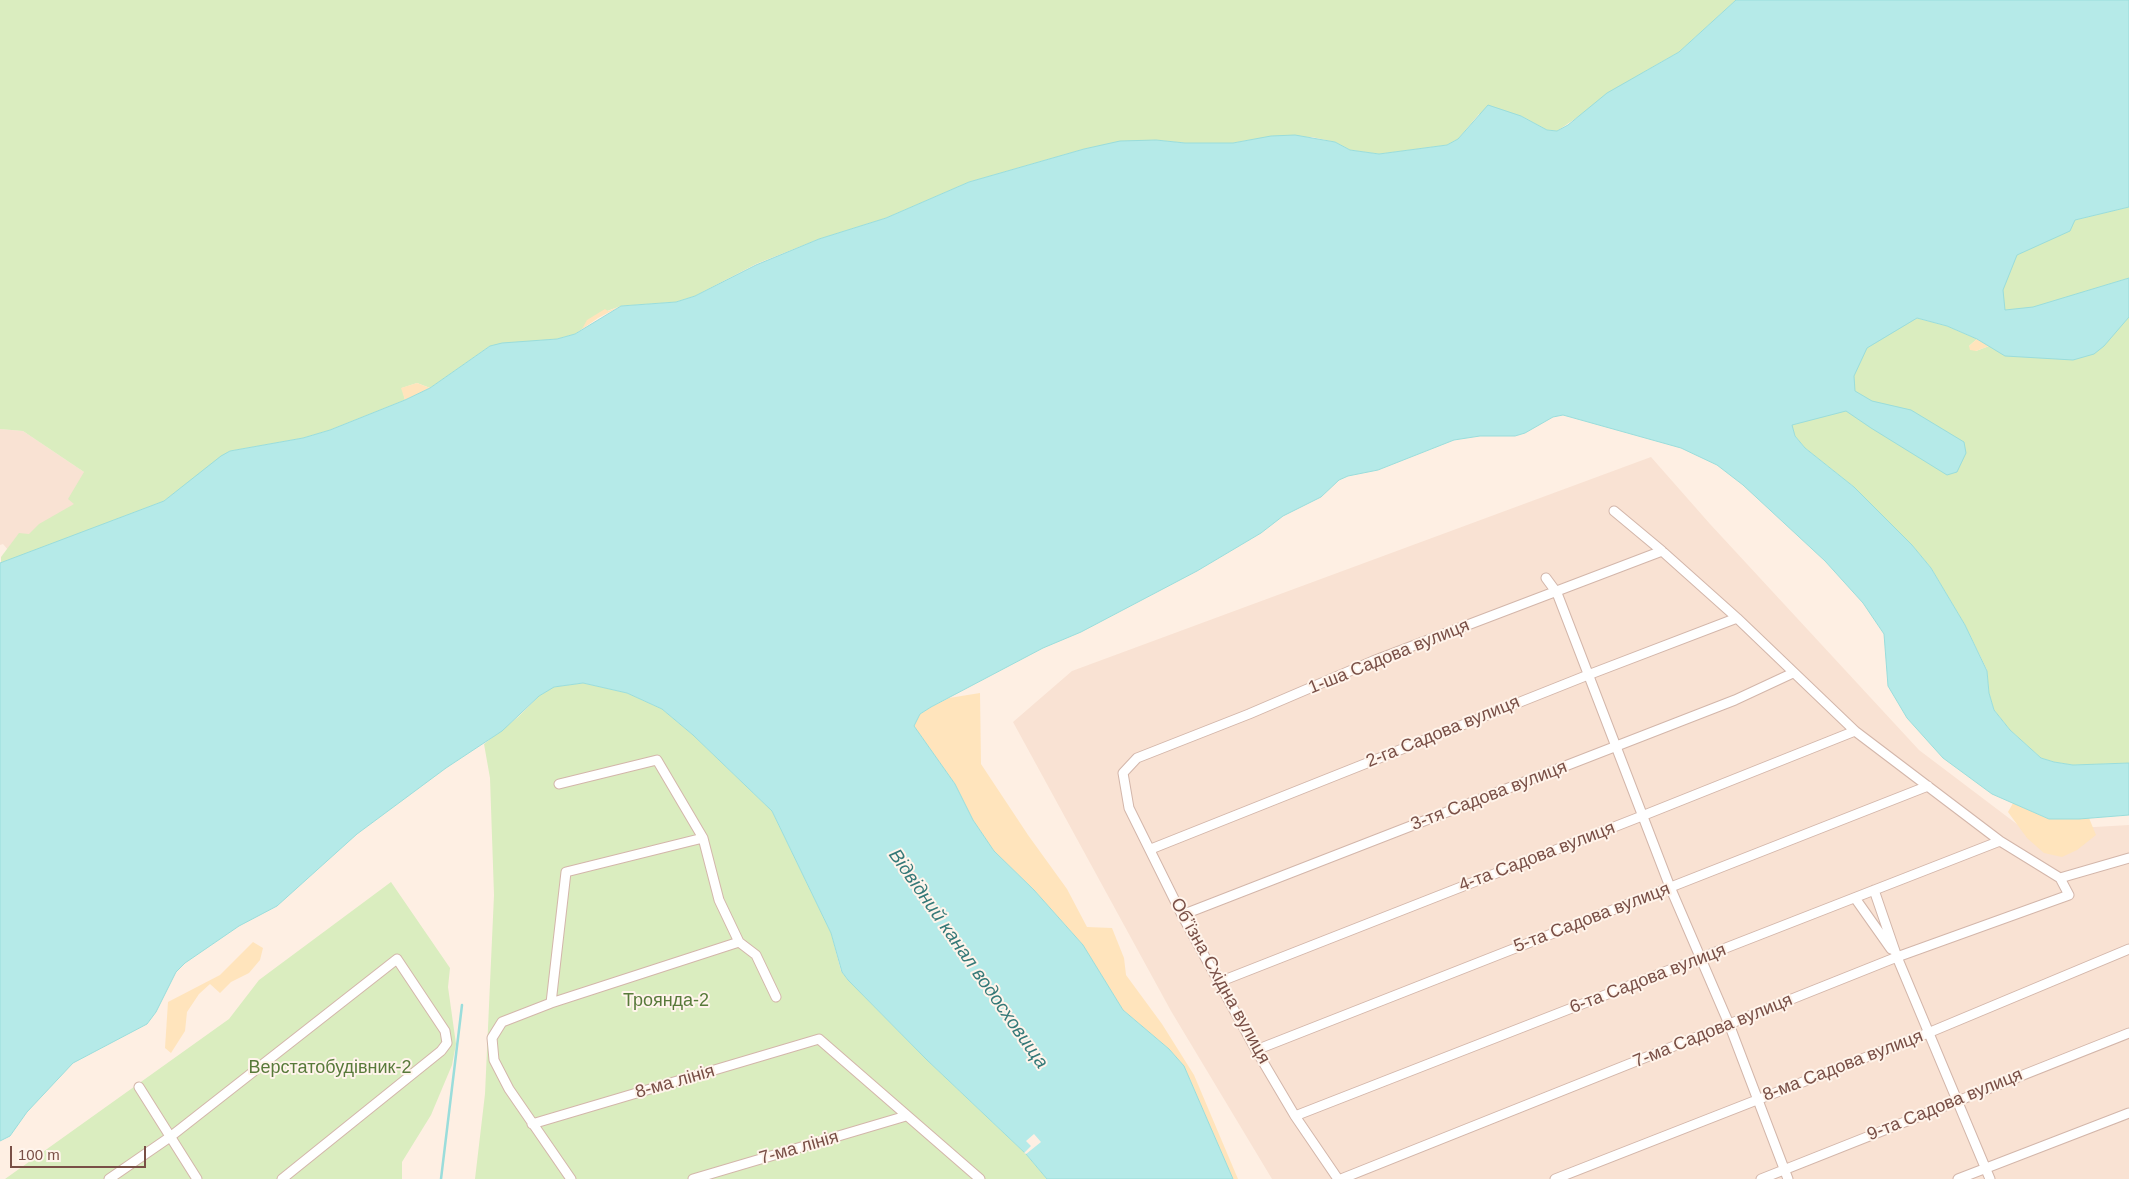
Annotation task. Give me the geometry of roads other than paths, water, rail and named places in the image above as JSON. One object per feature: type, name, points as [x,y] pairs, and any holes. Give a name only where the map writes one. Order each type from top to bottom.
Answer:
[{"type":"street","points":[[1614,512],[1662,551],[1737,618],[1855,731],[2000,841],[2060,878],[2129,858]]},
{"type":"street","name":"1-ша Садова вулиця","points":[[1123,773],[1136,758],[1249,714],[1373,661],[1533,600],[1557,593],[1662,551]]},
{"type":"street","points":[[1546,578],[1557,593],[1642,816],[1670,887],[1729,1024],[1786,1175]]},
{"type":"street","name":"2-га Садова вулиця","points":[[1151,849],[1588,675],[1737,618]]},
{"type":"street","name":"3-тя Садова вулиця","points":[[1182,916],[1617,747],[1735,700],[1793,673]]},
{"type":"street","name":"4-та Садова вулиця","points":[[1219,982],[1855,731]]},
{"type":"street","points":[[559,784],[657,760],[703,838],[718,900],[739,942],[756,955],[776,997]]},
{"type":"street","name":"Обʼїзна Східна вулиця","points":[[1123,773],[1129,808],[1151,849],[1182,916],[1295,1116],[1340,1179]]},
{"type":"street","name":"5-та Садова вулиця","points":[[1256,1050],[1928,786]]},
{"type":"street","points":[[551,1003],[566,872],[703,838]]},
{"type":"street","name":"6-та Садова вулиця","points":[[1295,1116],[2000,841]]},
{"type":"street","name":"7-ма Садова вулиця","points":[[1340,1179],[1897,957],[2069,895],[2060,878]]},
{"type":"street","points":[[1874,890],[1897,957],[1990,1179]]},
{"type":"street","points":[[1855,898],[1897,957]]},
{"type":"street","points":[[571,1179],[508,1089],[494,1060],[492,1038],[502,1022],[551,1003],[739,942]]},
{"type":"street","name":"8-ма Садова вулиця","points":[[1555,1179],[1928,1033],[2129,949]]},
{"type":"street","points":[[109,1179],[170,1137],[397,959],[445,1032],[447,1043],[441,1051],[282,1179]]},
{"type":"street","name":"9-та Садова вулиця","points":[[1762,1179],[1786,1175],[1957,1100],[2129,1033]]},
{"type":"street","name":"8-ма лінія","points":[[532,1124],[819,1040],[906,1116]]},
{"type":"street","points":[[139,1087],[195,1178]]},
{"type":"street","points":[[1958,1179],[2129,1113]]},
{"type":"street","points":[[906,1116],[980,1179]]},
{"type":"street","name":"7-ма лінія","points":[[693,1179],[906,1116]]},
{"type":"water","name":"Відвідний канал водосховища","points":[[1736,0],[2129,0],[2129,207],[2075,220],[2070,231],[2017,255],[2003,290],[2005,310],[2033,307],[2129,278],[2129,317],[2104,346],[2094,354],[2073,360],[2005,356],[1977,339],[1947,326],[1917,318],[1867,348],[1854,376],[1855,391],[1872,401],[1911,410],[1964,442],[1966,453],[1957,472],[1947,475],[1846,411],[1792,425],[1795,436],[1805,448],[1854,487],[1912,545],[1931,568],[1965,625],[1987,671],[1989,693],[1994,710],[2010,730],[2041,758],[2054,762],[2073,765],[2129,763],[2129,815],[2049,819],[1992,794],[1943,758],[1907,718],[1888,686],[1884,634],[1863,603],[1825,561],[1743,485],[1717,465],[1681,448],[1563,415],[1553,417],[1525,433],[1515,436],[1480,436],[1454,440],[1378,470],[1348,476],[1339,480],[1321,497],[1283,516],[1261,533],[1197,571],[1081,632],[1043,648],[931,707],[920,714],[914,726],[955,784],[973,820],[994,851],[1034,890],[1083,945],[1123,1010],[1169,1049],[1184,1066],[1233,1179],[1047,1179],[1026,1154],[927,1060],[842,972],[831,933],[772,811],[693,735],[662,709],[627,693],[583,683],[554,687],[539,696],[502,731],[446,768],[357,834],[277,906],[239,926],[185,963],[176,972],[156,1012],[147,1024],[73,1063],[27,1112],[10,1136],[0,1141],[0,563],[164,501],[230,451],[303,438],[330,430],[405,400],[430,388],[490,346],[502,343],[557,339],[575,334],[621,306],[676,302],[695,296],[756,265],[819,239],[886,218],[969,182],[1084,149],[1120,141],[1156,140],[1185,143],[1233,143],[1271,136],[1295,135],[1335,142],[1350,150],[1379,154],[1447,145],[1458,139],[1488,105],[1521,116],[1547,130],[1557,131],[1568,125],[1607,93],[1679,52]]},
{"type":"waterway","points":[[441,1179],[462,1005]]},
{"type":"park label","name":"Троянда-2","points":[[666,1001]]},
{"type":"park label","name":"Верстатобудівник-2","points":[[330,1068]]}]
